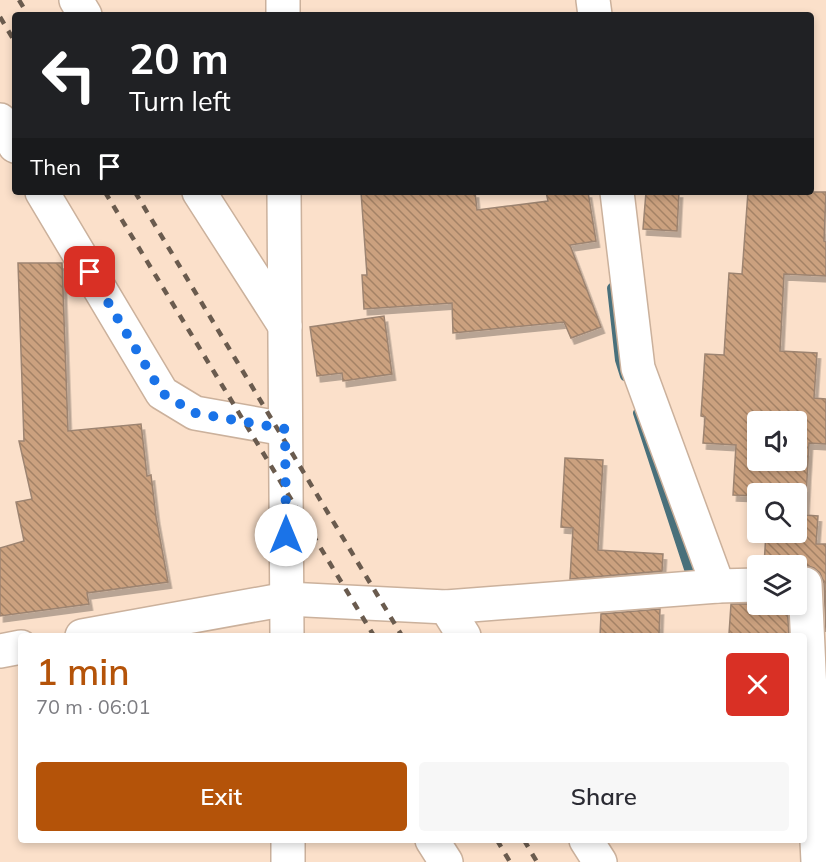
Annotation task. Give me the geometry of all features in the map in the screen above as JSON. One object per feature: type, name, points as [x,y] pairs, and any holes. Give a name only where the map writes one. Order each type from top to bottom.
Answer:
[{"type":"street","points":[[0,120],[12,141]]},
{"type":"street","points":[[44,195],[162,393],[195,413],[285,429]]},
{"type":"street","points":[[201,195],[285,326]]},
{"type":"street","points":[[284,195],[287,633]]},
{"type":"street","points":[[617,195],[638,368],[718,586]]},
{"type":"street","points":[[809,584],[818,862]]},
{"type":"street","points":[[99,633],[286,599],[446,607],[747,585]]},
{"type":"street","points":[[286,599],[307,633]]},
{"type":"street","points":[[446,607],[462,633]]},
{"type":"street","points":[[0,651],[18,648]]},
{"type":"street","points":[[288,843],[288,862]]},
{"type":"street","points":[[434,843],[446,862]]},
{"type":"street","points":[[588,843],[600,862]]},
{"type":"building","points":[[814,192],[826,192],[824,241],[826,242],[826,276],[784,274],[780,351],[817,353],[814,398],[826,399],[826,444],[809,443],[807,483],[747,483],[747,496],[733,495],[736,445],[703,443],[705,417],[701,416],[705,354],[724,355],[729,273],[742,274],[748,195],[814,195]]},
{"type":"building","points":[[361,195],[475,195],[477,210],[548,201],[547,195],[588,195],[596,241],[570,245],[601,327],[571,338],[564,322],[453,333],[452,303],[364,309],[362,275],[367,275]]},
{"type":"building","points":[[646,195],[679,195],[677,231],[643,229]]},
{"type":"building","points":[[18,263],[62,263],[68,431],[141,424],[147,476],[151,475],[168,582],[87,593],[89,604],[0,616],[0,548],[24,541],[16,502],[32,499],[19,441],[24,441]]},
{"type":"building","points":[[384,316],[392,374],[343,381],[342,373],[317,376],[310,327]]},
{"type":"building","points":[[565,458],[603,460],[598,550],[663,554],[662,571],[570,579],[573,528],[561,527]]},
{"type":"building","points":[[807,515],[818,516],[816,544],[826,544],[826,632],[824,583],[820,573],[807,566],[807,555],[765,555],[765,543],[807,543]]},
{"type":"building","points":[[731,604],[747,604],[747,615],[788,615],[789,633],[729,633]]},
{"type":"building","points":[[660,609],[659,633],[600,633],[601,614]]},
{"type":"waterway","points":[[612,288],[620,360],[625,376]]},
{"type":"waterway","points":[[638,413],[689,569],[707,570]]},
{"type":"railway","points":[[19,0],[26,12]]},
{"type":"railway","points":[[0,17],[12,37]]},
{"type":"railway","points":[[107,195],[372,633]]},
{"type":"railway","points":[[137,195],[400,633]]},
{"type":"railway","points":[[499,843],[510,862]]},
{"type":"railway","points":[[526,843],[537,862]]},
{"type":"route","points":[[90,272],[162,393],[195,413],[285,429],[286,535]]}]
